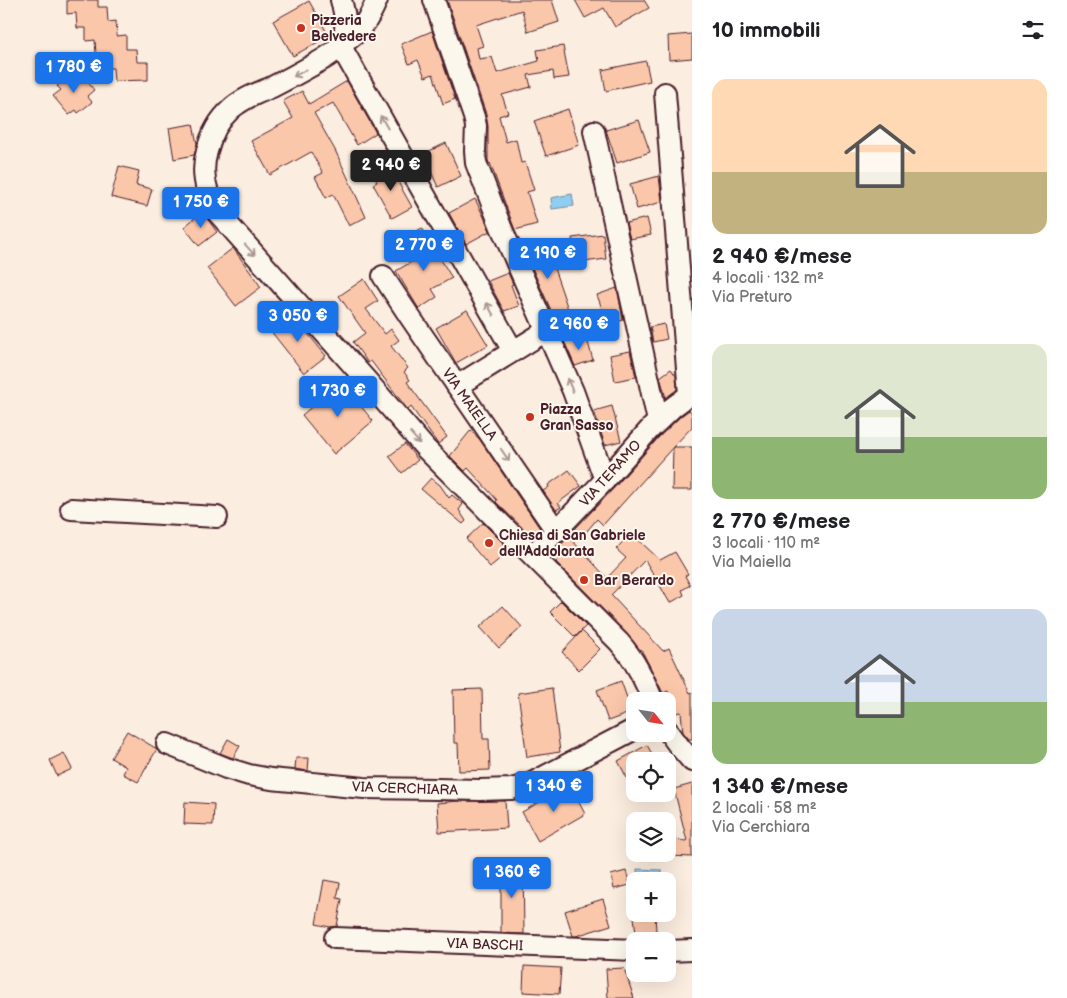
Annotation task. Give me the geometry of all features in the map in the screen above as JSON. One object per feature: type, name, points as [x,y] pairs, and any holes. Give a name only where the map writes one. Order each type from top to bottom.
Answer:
[{"type":"street","points":[[341,0],[346,20],[340,45],[514,351]]},
{"type":"street","points":[[377,0],[371,15],[353,37],[322,60],[244,100],[224,116],[215,129],[206,154],[204,175],[210,200],[218,213],[426,449],[626,650],[644,679],[649,692]]},
{"type":"street","points":[[434,0],[474,117],[476,126],[476,163],[501,227],[573,391],[606,480]]},
{"type":"street","points":[[665,93],[691,394]]},
{"type":"street","points":[[594,131],[658,421]]},
{"type":"street","name":"VIA MAIELLA","points":[[383,276],[557,532]]},
{"type":"street","points":[[457,386],[546,331]]},
{"type":"street","name":"VIA TERAMO","points":[[533,555],[606,480],[642,437],[691,394]]},
{"type":"street","points":[[71,509],[217,517]]},
{"type":"street","name":"VIA CERCHIARA","points":[[167,744],[226,768],[271,779],[364,788],[488,790],[511,789],[528,785],[626,734]]},
{"type":"street","points":[[676,742],[692,761]]},
{"type":"street","name":"VIA BASCHI","points":[[336,938],[626,950]]},
{"type":"street","points":[[676,951],[692,950]]},
{"type":"water","points":[[572,194],[574,206],[552,209],[551,198]]},
{"type":"water","points":[[637,869],[662,870],[662,872],[637,872]]},
{"type":"building","points":[[67,0],[98,0],[98,7],[107,7],[108,22],[116,21],[117,36],[126,35],[126,49],[136,49],[137,62],[148,62],[148,80],[114,81],[113,68],[105,68],[105,54],[96,54],[95,40],[86,41],[86,28],[77,28],[76,13],[67,14]]},
{"type":"building","points":[[447,0],[552,0],[559,22],[528,32],[522,10],[476,25],[483,46],[477,48],[479,59],[492,57],[497,73],[539,61],[537,50],[563,46],[569,77],[554,79],[553,71],[528,75],[531,87],[502,95],[508,113],[499,116],[506,142],[516,139],[521,163],[525,162],[534,190],[527,192],[537,224],[515,230],[489,164],[486,114]]},
{"type":"building","points":[[575,0],[644,0],[649,8],[615,27],[604,8],[585,18]]},
{"type":"building","name":"Pizzeria Belvedere","points":[[309,1],[329,36],[293,56],[273,21]]},
{"type":"building","points":[[432,31],[455,99],[443,104],[433,74],[425,77],[418,60],[409,64],[401,44]]},
{"type":"building","points":[[692,34],[692,58],[669,60],[668,36]]},
{"type":"building","points":[[646,61],[650,81],[606,91],[602,70]]},
{"type":"building","points":[[81,73],[94,90],[87,96],[92,102],[78,113],[76,110],[69,115],[53,96],[61,90],[57,86],[68,77],[71,81]]},
{"type":"building","points":[[347,81],[376,133],[357,145],[333,103],[314,113],[335,150],[366,217],[349,226],[333,194],[326,198],[315,177],[323,173],[311,152],[270,175],[251,141],[293,118],[283,101],[302,91],[309,104]]},
{"type":"building","points":[[568,109],[579,145],[546,156],[534,121]]},
{"type":"building","points":[[639,120],[650,152],[617,163],[606,130]]},
{"type":"building","points":[[193,124],[197,144],[194,155],[174,159],[169,128]]},
{"type":"building","points":[[446,143],[461,176],[438,187],[423,154]]},
{"type":"building","points":[[388,164],[412,207],[392,218],[373,184],[377,182],[373,173]]},
{"type":"building","points":[[119,166],[139,171],[136,185],[152,189],[147,206],[111,197]]},
{"type":"building","points":[[659,176],[662,202],[637,209],[630,184]]},
{"type":"building","points":[[475,199],[490,231],[466,244],[449,213]]},
{"type":"building","points":[[202,212],[217,232],[199,246],[184,227]]},
{"type":"building","points":[[647,218],[651,235],[630,239],[626,223]]},
{"type":"building","points":[[422,228],[452,278],[432,289],[437,297],[419,309],[396,271],[423,255],[410,235]]},
{"type":"building","points":[[603,234],[606,259],[576,263],[572,238]]},
{"type":"building","points":[[546,245],[569,312],[554,317],[525,252]]},
{"type":"building","points":[[233,248],[261,287],[236,306],[207,268]]},
{"type":"building","points":[[508,273],[519,306],[504,311],[488,281]]},
{"type":"building","points":[[364,279],[378,301],[366,309],[385,334],[391,329],[399,340],[391,346],[408,368],[404,372],[410,380],[407,382],[447,437],[438,444],[411,407],[408,410],[371,361],[368,363],[353,342],[365,333],[339,296]]},
{"type":"building","points":[[617,288],[623,320],[608,325],[597,295]]},
{"type":"building","points":[[467,310],[488,345],[456,363],[436,328]]},
{"type":"building","points":[[291,313],[326,356],[304,373],[270,330]]},
{"type":"building","points":[[664,324],[667,339],[653,342],[650,327]]},
{"type":"building","points":[[578,337],[579,341],[587,339],[593,360],[575,366],[564,341]]},
{"type":"building","points":[[630,351],[636,377],[615,381],[610,355]]},
{"type":"building","points":[[671,369],[676,376],[677,390],[666,398],[660,377]]},
{"type":"building","points":[[341,382],[373,421],[334,454],[302,415]]},
{"type":"building","points":[[612,406],[621,441],[605,445],[594,411]]},
{"type":"building","points":[[689,410],[692,413],[692,427],[603,525],[597,519],[582,537],[574,530],[659,437]]},
{"type":"building","points":[[471,430],[480,440],[541,530],[533,538],[496,502],[497,500],[468,468],[465,471],[450,456]]},
{"type":"building","points":[[405,444],[418,460],[402,473],[389,456]]},
{"type":"building","points":[[673,447],[692,447],[692,490],[672,490]]},
{"type":"building","points":[[569,470],[581,486],[558,503],[561,507],[556,510],[543,491],[549,487],[548,485]]},
{"type":"building","points":[[431,478],[440,485],[449,498],[452,495],[463,504],[459,510],[466,521],[463,524],[421,489]]},
{"type":"building","name":"Chiesa di San Gabriele dell'Addolorata","points":[[483,523],[510,550],[490,567],[466,539]]},
{"type":"building","points":[[631,533],[660,560],[675,552],[688,574],[685,576],[690,585],[682,590],[684,595],[670,603],[645,560],[611,595],[663,651],[669,648],[690,693],[692,692],[692,739],[689,739],[683,732],[681,712],[676,713],[676,692],[662,692],[641,649],[556,562],[559,559],[552,553],[569,537],[607,578],[626,558],[616,549]]},
{"type":"building","points":[[561,601],[586,626],[575,637],[550,612]]},
{"type":"building","points":[[503,606],[522,627],[499,648],[480,627]]},
{"type":"building","points":[[582,631],[600,649],[579,670],[562,652]]},
{"type":"building","points":[[621,681],[626,695],[626,714],[608,721],[597,690]]},
{"type":"building","points":[[552,688],[560,752],[527,757],[518,693]]},
{"type":"building","points":[[482,689],[483,739],[489,739],[490,770],[459,771],[458,743],[454,743],[453,690]]},
{"type":"building","points":[[127,731],[157,749],[138,782],[123,774],[126,767],[111,758]]},
{"type":"building","points":[[228,739],[240,746],[233,758],[220,753]]},
{"type":"building","points":[[647,745],[651,752],[634,752]]},
{"type":"building","points":[[64,753],[72,769],[57,776],[50,760]]},
{"type":"building","points":[[626,757],[626,776],[618,761]]},
{"type":"building","points":[[296,758],[309,758],[308,771],[295,769]]},
{"type":"building","points":[[692,784],[692,857],[676,856],[676,840],[687,841],[676,797],[676,788]]},
{"type":"building","points":[[570,785],[585,814],[538,841],[522,812]]},
{"type":"building","points":[[505,801],[507,828],[439,832],[437,803]]},
{"type":"building","points":[[185,802],[214,804],[213,825],[184,824]]},
{"type":"building","points":[[523,863],[524,934],[501,933],[501,864]]},
{"type":"building","points":[[626,871],[626,886],[614,889],[611,875]]},
{"type":"building","points":[[324,880],[340,883],[337,898],[342,899],[337,926],[330,927],[316,924]]},
{"type":"building","points":[[603,899],[611,925],[573,936],[565,911]]},
{"type":"building","points":[[635,922],[655,922],[656,931],[636,932]]},
{"type":"building","points":[[524,966],[561,968],[559,994],[523,992]]},
{"type":"building","points":[[624,968],[626,982],[629,982],[634,998],[608,998],[606,969]]},
{"type":"place","name":"Pizzeria Belvedere","points":[[301,28]]},
{"type":"place","name":"Piazza Gran Sasso","points":[[530,417]]},
{"type":"place","name":"Chiesa di San Gabriele dell'Addolorata","points":[[489,543]]},
{"type":"place","name":"Bar Berardo","points":[[584,580]]}]
